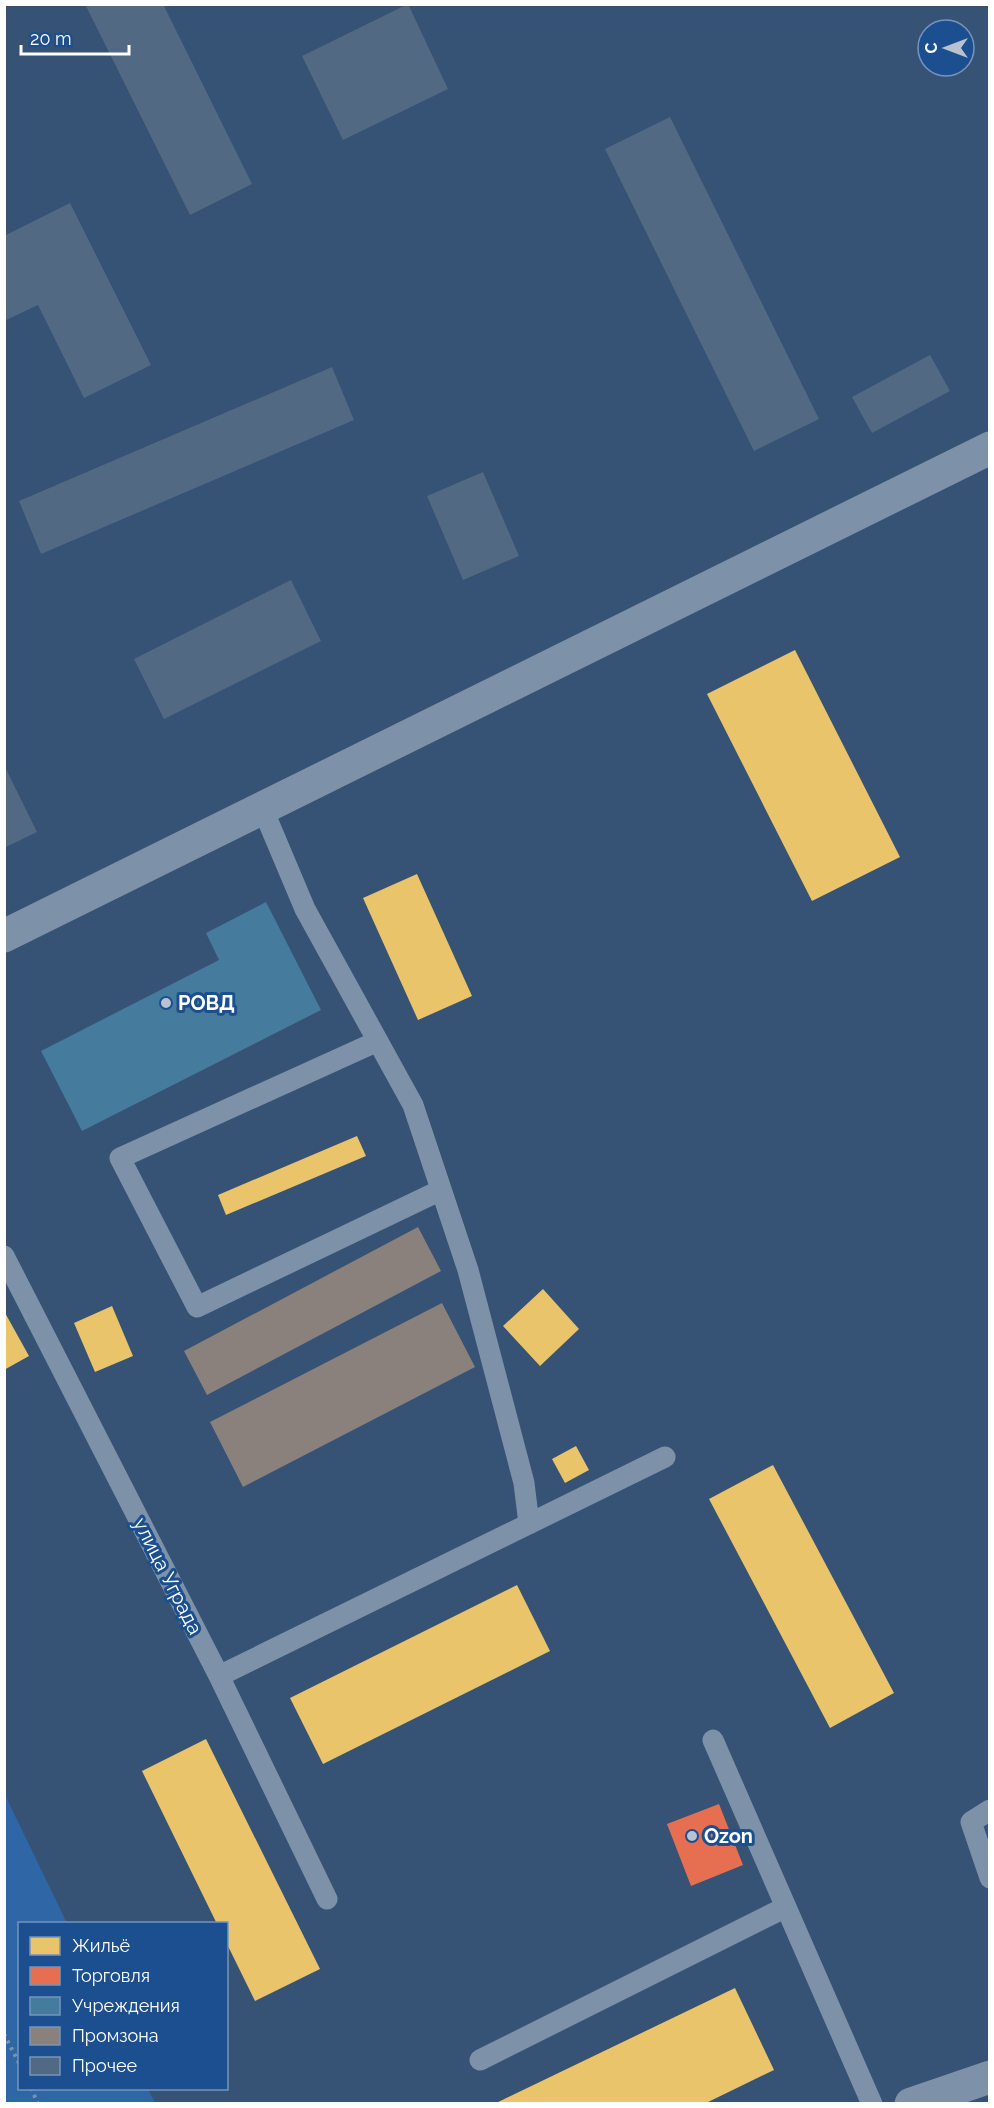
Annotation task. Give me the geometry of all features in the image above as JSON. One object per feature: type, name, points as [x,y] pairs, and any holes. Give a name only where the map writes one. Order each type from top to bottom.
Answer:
[{"type":"street","points":[[4,936],[990,448]]},
{"type":"street","points":[[911,2103],[990,2077]]},
{"type":"lane","points":[[262,807],[304,909],[413,1105],[468,1270],[524,1483],[529,1524]]},
{"type":"lane","points":[[378,1041],[120,1158],[197,1307],[441,1190]]},
{"type":"lane","name":"улица Уграда","points":[[4,1256],[219,1676],[327,1899]]},
{"type":"lane","points":[[219,1676],[665,1457]]},
{"type":"lane","points":[[713,1740],[872,2103]]},
{"type":"lane","points":[[990,1810],[971,1822],[990,1878]]},
{"type":"lane","points":[[480,2061],[786,1907]]},
{"type":"path","points":[[4,2034],[18,2061]]},
{"type":"shaded area","points":[[5,1795],[67,1922],[18,1922],[18,2090],[148,2090],[155,2103],[5,2103]]},
{"type":"building: Жильё","points":[[795,650],[900,857],[812,901],[707,694]]},
{"type":"building: Жильё","points":[[417,874],[472,996],[418,1020],[363,898]]},
{"type":"building: Жильё","points":[[357,1136],[366,1156],[226,1215],[218,1195]]},
{"type":"building: Жильё","points":[[543,1289],[579,1329],[540,1366],[503,1326]]},
{"type":"building: Жильё","points":[[112,1306],[133,1356],[95,1372],[74,1323]]},
{"type":"building: Жильё","points":[[4,1311],[29,1356],[4,1370]]},
{"type":"building: Жильё","points":[[576,1446],[589,1470],[565,1483],[552,1459]]},
{"type":"building: Жильё","points":[[773,1465],[894,1693],[830,1728],[709,1499]]},
{"type":"building: Жильё","points":[[517,1585],[550,1651],[323,1764],[290,1698]]},
{"type":"building: Жильё","points":[[206,1739],[320,1969],[255,2001],[228,1946],[228,1922],[216,1922],[142,1771]]},
{"type":"building: Жильё","points":[[735,1988],[774,2070],[704,2104],[494,2104]]},
{"type":"building: Торговля","points":[[719,1804],[743,1865],[691,1886],[667,1824]]},
{"type":"building: Учреждения","points":[[266,902],[321,1010],[82,1131],[41,1051],[219,960],[206,933]]},
{"type":"building: Промзона","points":[[418,1227],[441,1271],[207,1395],[184,1351]]},
{"type":"building: Промзона","points":[[442,1303],[475,1367],[243,1487],[210,1422]]},
{"type":"building: Прочее","points":[[85,4],[163,4],[252,184],[190,215]]},
{"type":"building: Прочее","points":[[408,4],[448,89],[343,140],[302,56]]},
{"type":"building: Прочее","points":[[670,117],[819,419],[754,451],[605,149]]},
{"type":"building: Прочее","points":[[70,203],[151,365],[84,398],[38,305],[4,321],[4,236]]},
{"type":"building: Прочее","points":[[930,355],[950,391],[872,433],[852,397]]},
{"type":"building: Прочее","points":[[332,367],[354,420],[41,554],[19,501]]},
{"type":"building: Прочее","points":[[483,472],[519,556],[463,580],[427,496]]},
{"type":"building: Прочее","points":[[291,580],[321,641],[164,719],[134,659]]},
{"type":"building: Прочее","points":[[4,765],[37,832],[4,848]]},
{"type":"place","name":"РОВД","points":[[166,1003]]},
{"type":"place","name":"Ozon","points":[[692,1836]]}]
